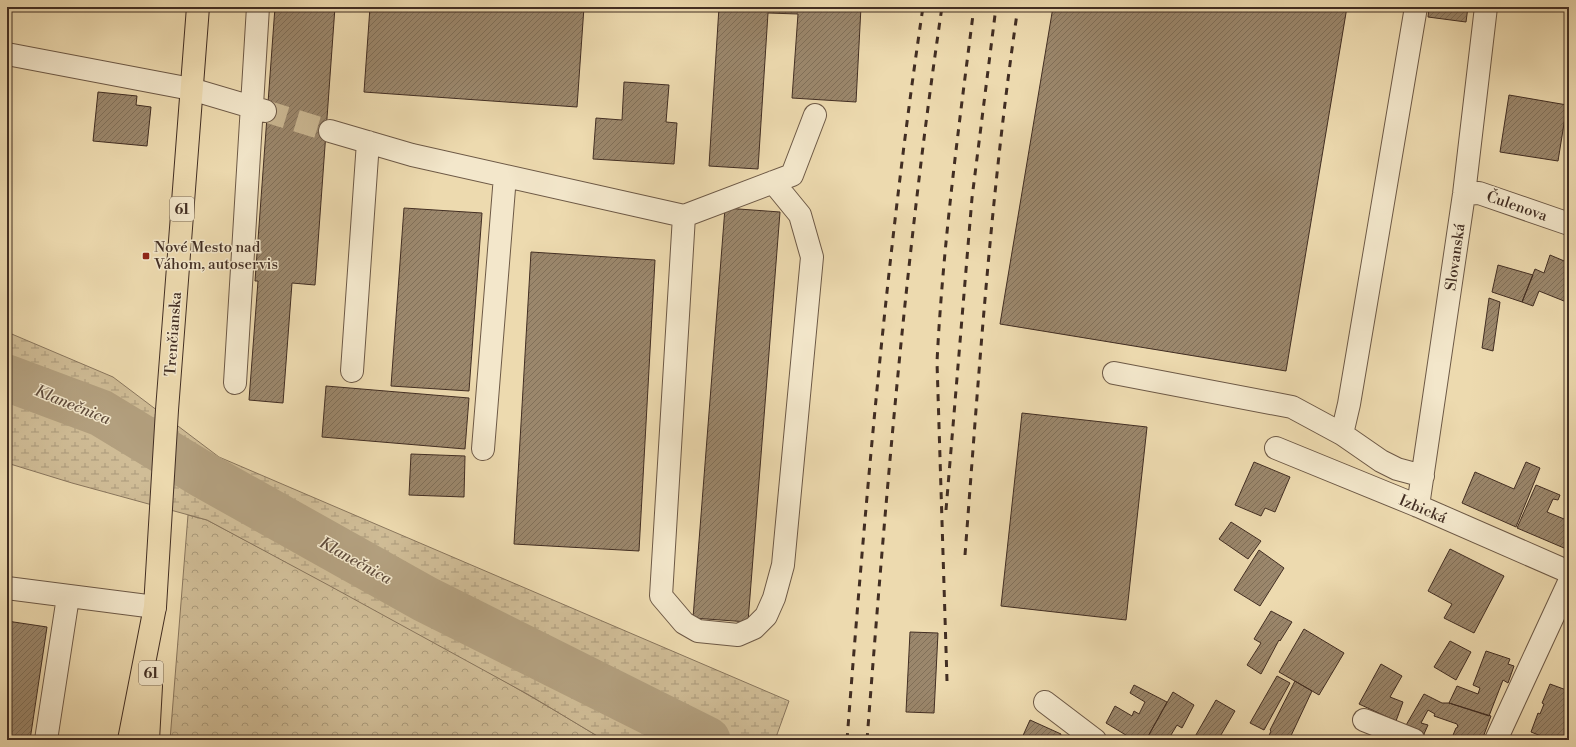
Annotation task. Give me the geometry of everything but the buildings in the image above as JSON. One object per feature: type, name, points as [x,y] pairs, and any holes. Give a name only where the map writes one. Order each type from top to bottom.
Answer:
[{"type":"main road","name":"Trenčianska","points":[[155,607],[167,410],[198,7]]},
{"type":"main road","points":[[128,740],[155,607]]},
{"type":"main road","name":"61","points":[[148,740],[155,607]]},
{"type":"street","points":[[235,383],[258,109],[258,7]]},
{"type":"street","points":[[1342,434],[1349,404],[1416,7]]},
{"type":"street","name":"Slovanská","points":[[1418,506],[1464,194],[1486,7]]},
{"type":"street","points":[[7,54],[191,89],[258,109]]},
{"type":"street","points":[[330,131],[412,155],[684,216],[792,175],[815,115]]},
{"type":"street","points":[[352,371],[368,142]]},
{"type":"street","points":[[483,449],[505,176]]},
{"type":"street","points":[[684,216],[661,596],[684,623],[698,630],[738,634],[754,628],[766,616],[774,598],[783,565],[812,257],[800,215],[773,182]]},
{"type":"street","name":"Čulenova","points":[[1464,194],[1480,193],[1569,224]]},
{"type":"street","points":[[1114,373],[1292,407],[1342,434],[1380,461],[1397,469],[1423,476]]},
{"type":"street","name":"Izbická","points":[[1276,448],[1418,506],[1569,572]]},
{"type":"street","points":[[1496,740],[1569,582]]},
{"type":"street","points":[[7,588],[155,607]]},
{"type":"street","points":[[46,740],[68,597]]},
{"type":"street","points":[[1045,702],[1095,740]]},
{"type":"street","points":[[1364,720],[1414,740]]},
{"type":"green space","points":[[7,332],[113,377],[219,457],[789,701],[775,740],[604,740],[529,695],[207,520],[72,483],[7,463]]},
{"type":"green space","points":[[188,515],[207,520],[457,654],[604,740],[170,740]]},
{"type":"waterway","name":"Klanečnica","points":[[7,378],[101,413],[200,473],[425,599],[707,740]]},
{"type":"tunnel","points":[[265,111],[330,131]]},
{"type":"railway","points":[[847,740],[870,464],[888,281],[910,98],[923,7]]},
{"type":"railway","points":[[867,740],[907,281],[929,98],[942,7]]},
{"type":"railway","points":[[947,681],[937,362],[947,228],[974,7]]},
{"type":"railway","points":[[946,510],[972,198],[996,7]]},
{"type":"railway","points":[[965,555],[993,212],[1000,144],[1018,7]]},
{"type":"place","name":"Nové Mesto nad Váhom, autoservis","points":[[146,256]]}]
